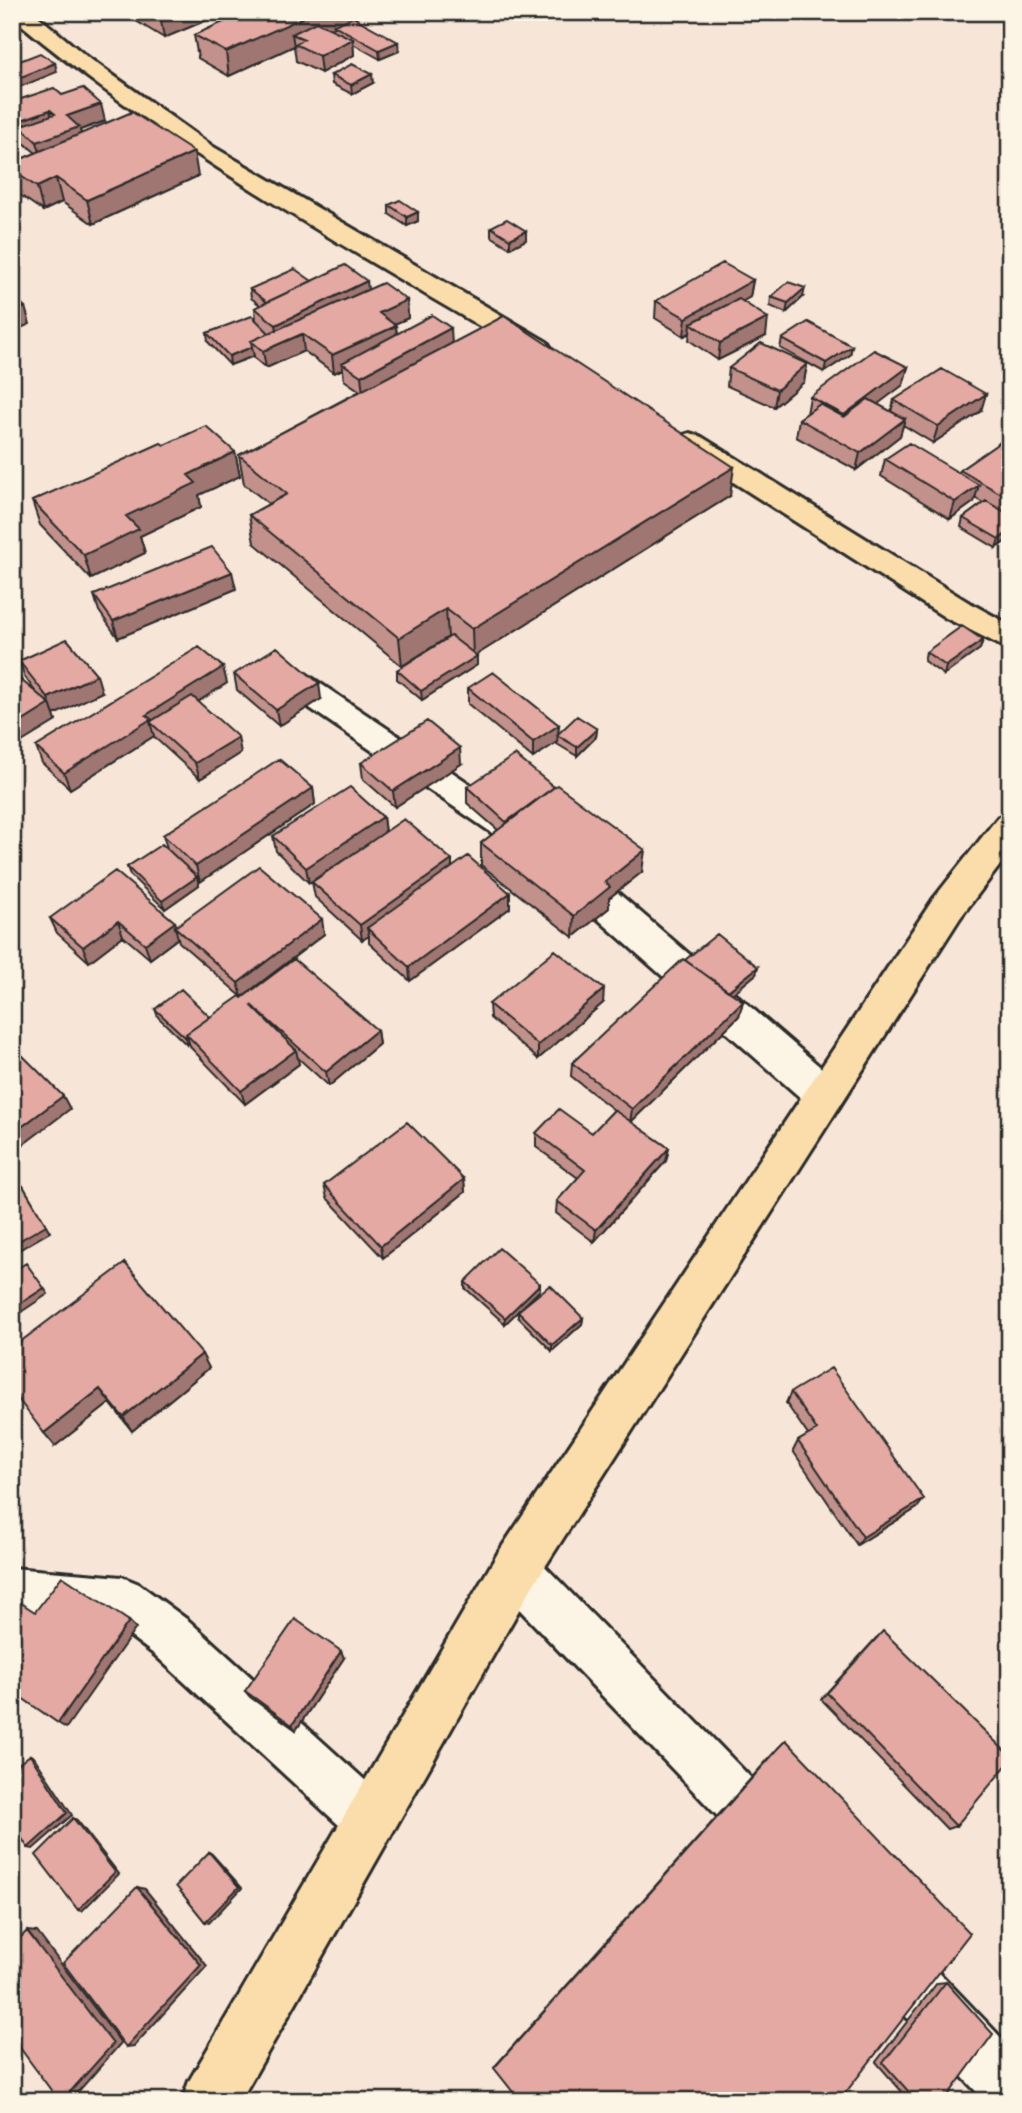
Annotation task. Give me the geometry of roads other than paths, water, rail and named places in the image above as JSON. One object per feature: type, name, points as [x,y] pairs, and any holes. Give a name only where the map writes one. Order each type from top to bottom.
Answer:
[{"type":"main road","points":[[19,12],[109,85],[210,153],[559,360]]},
{"type":"main road","points":[[671,430],[957,610],[1010,639]]},
{"type":"main road","points":[[209,2101],[515,1570],[947,908],[1010,826]]},
{"type":"street","points":[[280,672],[561,864],[825,1095]]},
{"type":"street","points":[[515,1570],[802,1867]]},
{"type":"street","points":[[12,1592],[69,1594],[122,1601],[172,1637],[371,1820]]},
{"type":"street","points":[[859,1927],[1010,2087]]}]
